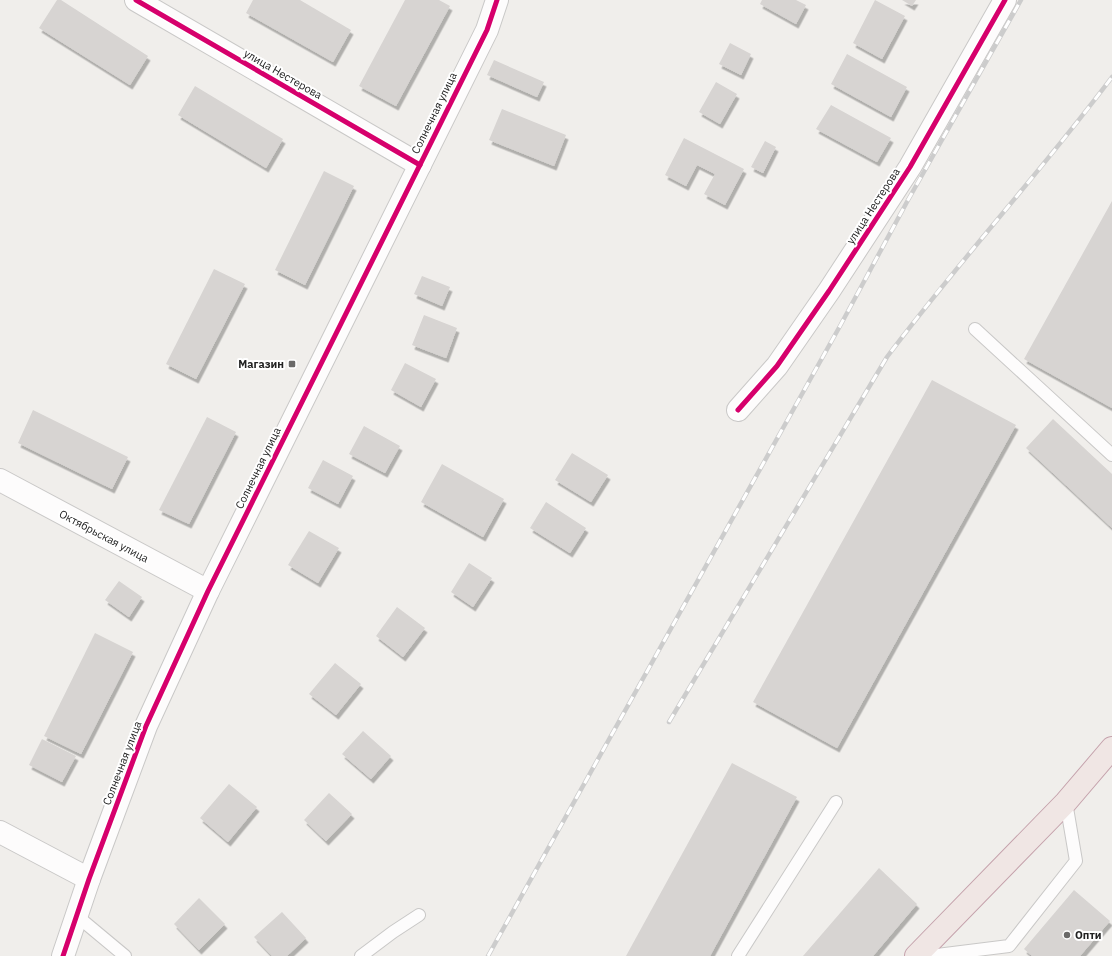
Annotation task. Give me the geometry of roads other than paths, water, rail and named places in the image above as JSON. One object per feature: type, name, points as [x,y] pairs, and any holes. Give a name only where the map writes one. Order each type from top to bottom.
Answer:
[{"type":"highway","points":[[916,956],[1066,802],[1112,748]]},
{"type":"street","name":"улица Нестерова","points":[[136,0],[420,165]]},
{"type":"street","name":"Солнечная улица","points":[[63,956],[89,879],[146,726],[208,591],[487,30],[496,0]]},
{"type":"street","name":"улица Нестерова","points":[[738,410],[778,366],[910,167],[1005,0]]},
{"type":"street","name":"Октябрьская улица","points":[[0,480],[208,591]]},
{"type":"street","points":[[0,832],[89,879]]},
{"type":"lane","points":[[975,329],[1112,455]]},
{"type":"lane","points":[[738,956],[836,802]]},
{"type":"lane","points":[[929,956],[1009,946],[1076,861],[1066,802]]},
{"type":"lane","points":[[361,956],[419,915]]},
{"type":"lane","points":[[77,916],[125,956]]},
{"type":"railway","points":[[488,956],[840,326],[908,200],[1021,0]]},
{"type":"railway","points":[[669,722],[887,357],[942,286],[1057,148],[1112,77]]},
{"type":"place","name":"Магазин","points":[[292,364]]},
{"type":"place","name":"Опти","points":[[1067,935]]}]
